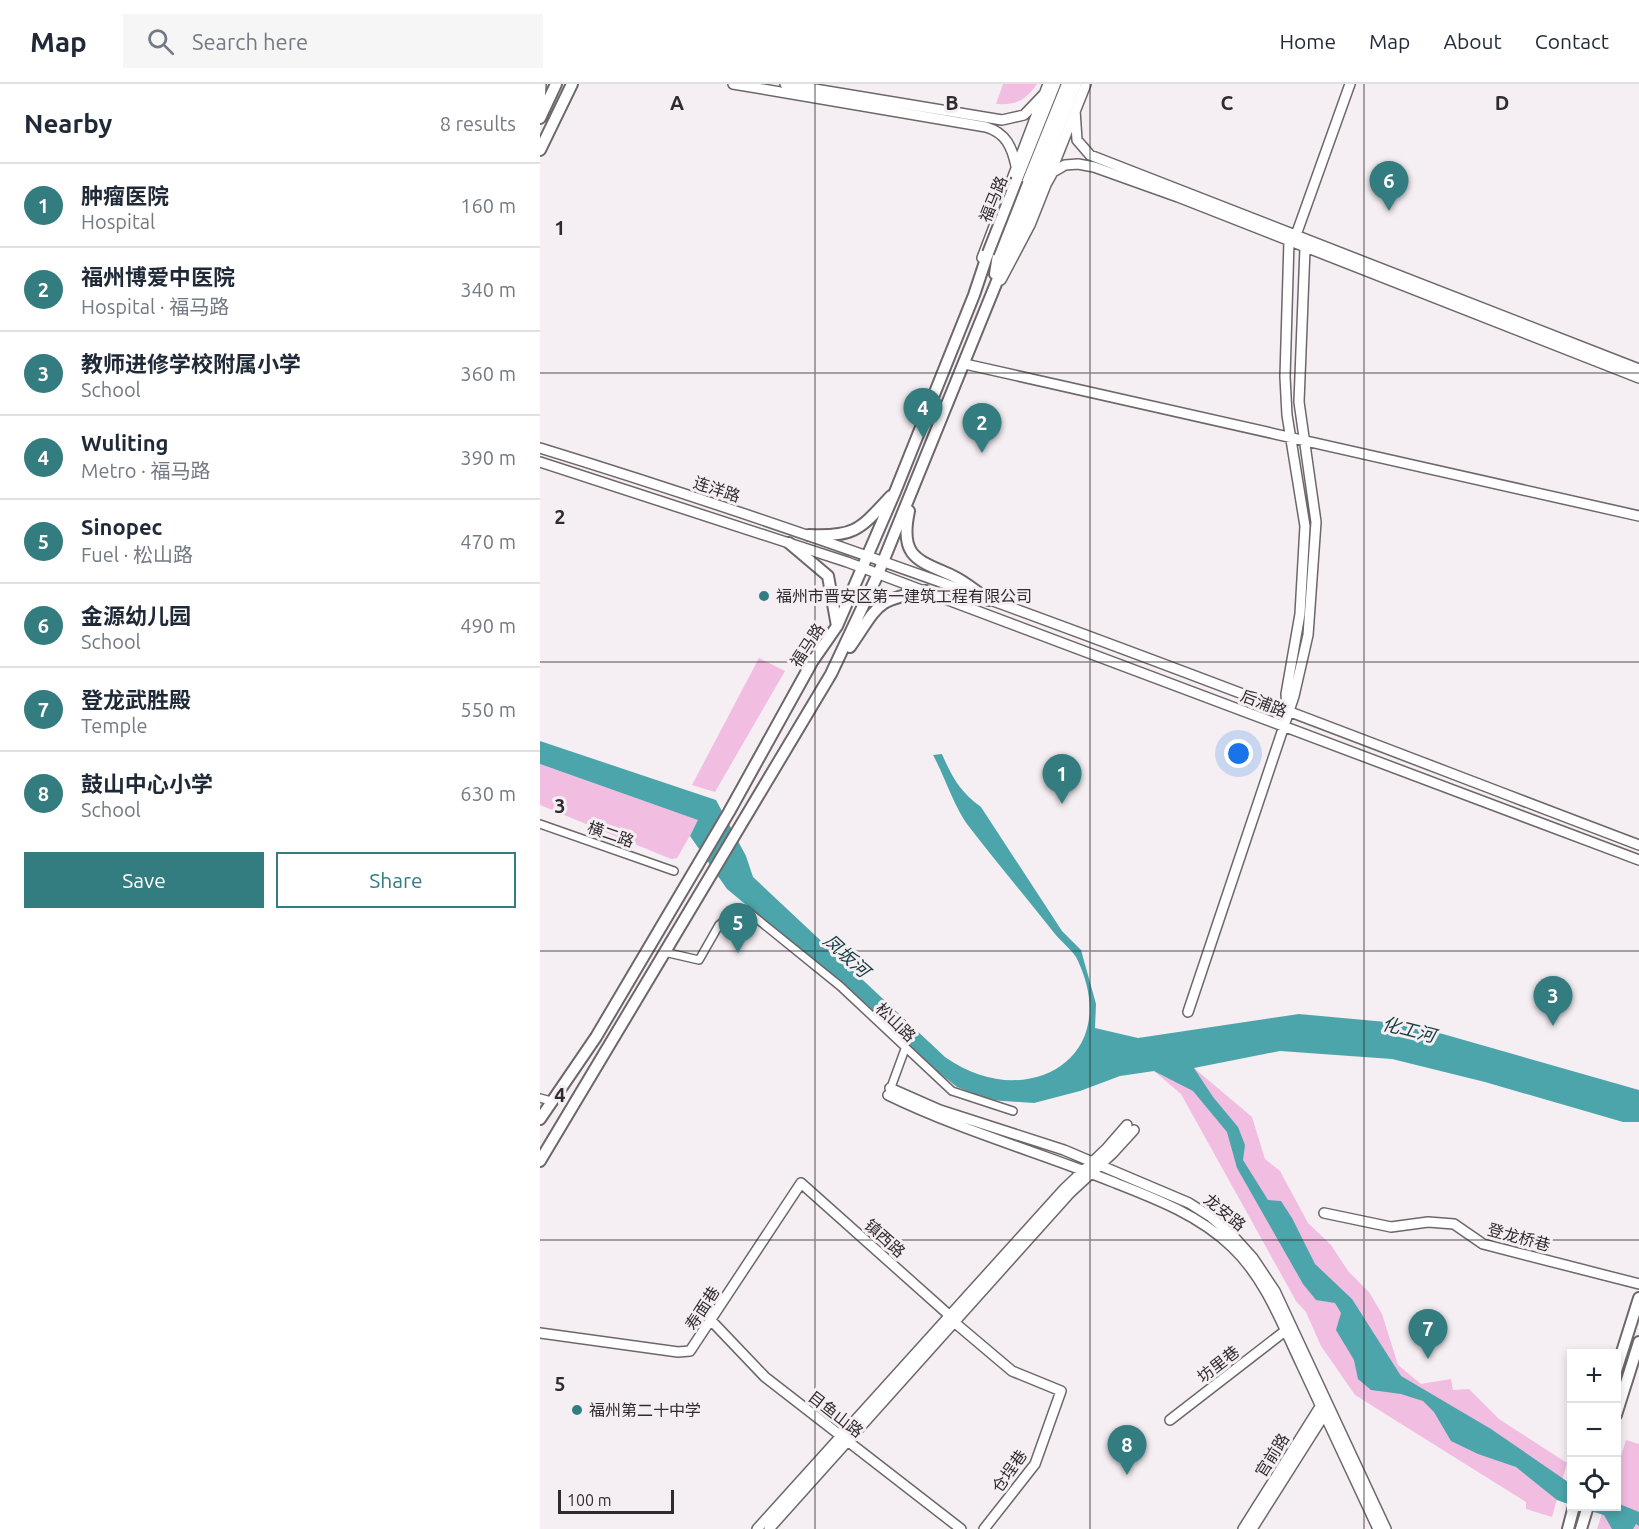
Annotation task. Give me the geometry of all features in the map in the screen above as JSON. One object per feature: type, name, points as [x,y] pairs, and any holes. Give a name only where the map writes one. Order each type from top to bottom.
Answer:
[{"type":"highway","points":[[1006,259],[1075,84]]},
{"type":"main road","points":[[540,105],[541,84]]},
{"type":"main road","points":[[540,118],[556,84]]},
{"type":"main road","points":[[540,150],[572,84]]},
{"type":"main road","points":[[733,84],[986,127],[998,132],[1008,142],[1016,166]]},
{"type":"main road","points":[[785,84],[1002,120],[1024,115],[1047,88]]},
{"type":"main road","name":"福马路","points":[[540,1119],[545,1099],[596,1037],[702,859],[808,669],[837,626],[895,492],[1055,84]]},
{"type":"main road","name":"福马路","points":[[990,301],[998,255],[1067,84]]},
{"type":"main road","points":[[990,301],[1024,236],[1086,84]]},
{"type":"main road","points":[[1287,711],[1286,694],[1302,594],[1305,533],[1285,378],[1293,238],[1350,84]]},
{"type":"main road","points":[[974,295],[986,244],[1047,88]]},
{"type":"main road","points":[[1075,110],[1077,140],[1090,155],[1293,238],[1305,248],[1639,378]]},
{"type":"main road","points":[[1044,188],[1058,169],[1072,164],[1084,165],[1293,238],[1639,369]]},
{"type":"main road","points":[[1188,1012],[1298,681],[1308,635],[1316,547],[1315,509],[1299,402],[1305,248]]},
{"type":"main road","name":"福马路","points":[[540,1161],[831,674],[879,574],[1006,259]]},
{"type":"main road","points":[[965,364],[1639,516]]},
{"type":"main road","name":"连洋路","points":[[540,448],[884,561]]},
{"type":"main road","name":"连洋路","points":[[540,462],[879,574]]},
{"type":"main road","points":[[916,482],[906,529],[908,543],[914,555],[926,566],[955,577],[989,600]]},
{"type":"main road","points":[[809,535],[840,536],[861,528],[895,492]]},
{"type":"main road","points":[[789,543],[828,576],[837,626]]},
{"type":"main road","name":"后浦路","points":[[884,561],[1639,845]]},
{"type":"main road","name":"后浦路","points":[[879,574],[1639,860]]},
{"type":"main road","points":[[831,674],[881,603],[891,597],[926,591]]},
{"type":"main road","name":"龙安路","points":[[889,1091],[1096,1164],[1189,1203],[1211,1217],[1244,1248],[1275,1291],[1378,1529]]},
{"type":"main road","name":"龙安路","points":[[889,1091],[935,1118],[1088,1172],[1158,1200],[1193,1219],[1226,1241],[1262,1285],[1386,1529]]},
{"type":"main road","points":[[757,1529],[844,1439],[1130,1127]]},
{"type":"main road","name":"镇西路","points":[[801,1183],[1012,1371],[1061,1391]]},
{"type":"main road","name":"寿面巷","points":[[540,1333],[685,1352],[693,1348],[801,1183]]},
{"type":"main road","name":"登龙桥巷","points":[[1324,1213],[1391,1227],[1428,1222],[1454,1224],[1483,1244],[1639,1284]]},
{"type":"main road","points":[[1621,1358],[1639,1298]]},
{"type":"main road","name":"目鱼山路","points":[[703,1312],[765,1377],[961,1529]]},
{"type":"main road","name":"坊里巷","points":[[1170,1420],[1285,1331]]},
{"type":"main road","points":[[1621,1403],[1639,1342]]},
{"type":"main road","name":"仓埕巷","points":[[984,1529],[1035,1464],[1061,1391]]},
{"type":"main road","name":"官前路","points":[[1243,1529],[1325,1406]]},
{"type":"main road","name":"官前路","points":[[1252,1529],[1325,1406]]},
{"type":"main road","points":[[769,1529],[844,1439]]},
{"type":"main road","points":[[1568,1529],[1573,1511]]},
{"type":"main road","points":[[1581,1529],[1587,1512]]},
{"type":"street","name":"横二路","points":[[540,824],[674,871]]},
{"type":"street","name":"松山路","points":[[664,952],[699,960],[724,918],[738,908],[746,910],[840,987],[905,1049],[958,1094],[1013,1111]]},
{"type":"street","points":[[889,1091],[905,1049]]},
{"type":"shaded area","points":[[1003,84],[1037,84],[1019,101],[996,104]]},
{"type":"shaded area","points":[[759,658],[785,671],[715,792],[692,785]]},
{"type":"shaded area","points":[[540,764],[699,820],[677,858],[671,859],[540,805]]},
{"type":"shaded area","points":[[1194,1068],[1252,1117],[1265,1159],[1280,1171],[1308,1223],[1331,1245],[1348,1271],[1369,1292],[1382,1314],[1398,1365],[1421,1384],[1451,1379],[1453,1390],[1469,1389],[1499,1419],[1567,1463],[1552,1517],[1526,1509],[1526,1502],[1355,1395],[1321,1346],[1306,1312],[1296,1301],[1181,1094],[1154,1071]]},
{"type":"shaded area","points":[[1626,1440],[1639,1444],[1639,1529],[1597,1529],[1603,1511],[1621,1511],[1621,1456]]},
{"type":"water","name":"化工河","points":[[540,741],[716,800],[746,856],[753,877],[945,1057],[975,1073],[1006,1080],[1034,1078],[1058,1068],[1077,1050],[1088,1026],[1089,996],[1076,957],[967,824],[933,755],[942,754],[957,784],[981,807],[1062,931],[1081,950],[1096,1004],[1095,1028],[1138,1038],[1299,1014],[1408,1024],[1639,1090],[1639,1122],[1623,1122],[1485,1082],[1392,1059],[1280,1051],[1194,1068],[1213,1097],[1238,1127],[1245,1145],[1243,1160],[1268,1200],[1281,1201],[1315,1264],[1352,1299],[1401,1376],[1491,1429],[1567,1481],[1567,1504],[1557,1500],[1516,1467],[1478,1454],[1451,1441],[1434,1412],[1423,1401],[1401,1394],[1371,1390],[1358,1379],[1354,1360],[1336,1330],[1341,1313],[1335,1303],[1316,1300],[1303,1284],[1237,1168],[1227,1132],[1193,1091],[1154,1071],[1120,1076],[1080,1091],[1034,1103],[990,1100],[957,1087],[923,1060],[839,982],[727,889],[690,836],[698,820],[540,764]]},
{"type":"water","points":[[1621,1505],[1639,1512],[1639,1526],[1636,1524],[1633,1529],[1612,1529],[1604,1515],[1590,1511],[1621,1511]]},
{"type":"place","name":"金源幼儿园","points":[[1389,211]]},
{"type":"place","name":"Wuliting","points":[[923,438]]},
{"type":"place","name":"福州博爱中医院","points":[[982,453]]},
{"type":"place","name":"福州市晋安区第一建筑工程有限公司","points":[[764,596]]},
{"type":"place","name":"肿瘤医院","points":[[1062,804]]},
{"type":"place","name":"Sinopec","points":[[738,953]]},
{"type":"place","name":"教师进修学校附属小学","points":[[1553,1026]]},
{"type":"place","name":"登龙武胜殿","points":[[1428,1359]]},
{"type":"place","name":"福州第二十中学","points":[[577,1410]]},
{"type":"place","name":"鼓山中心小学","points":[[1127,1475]]},
{"type":"water label","name":"凤坂河","points":[[847,955]]}]
